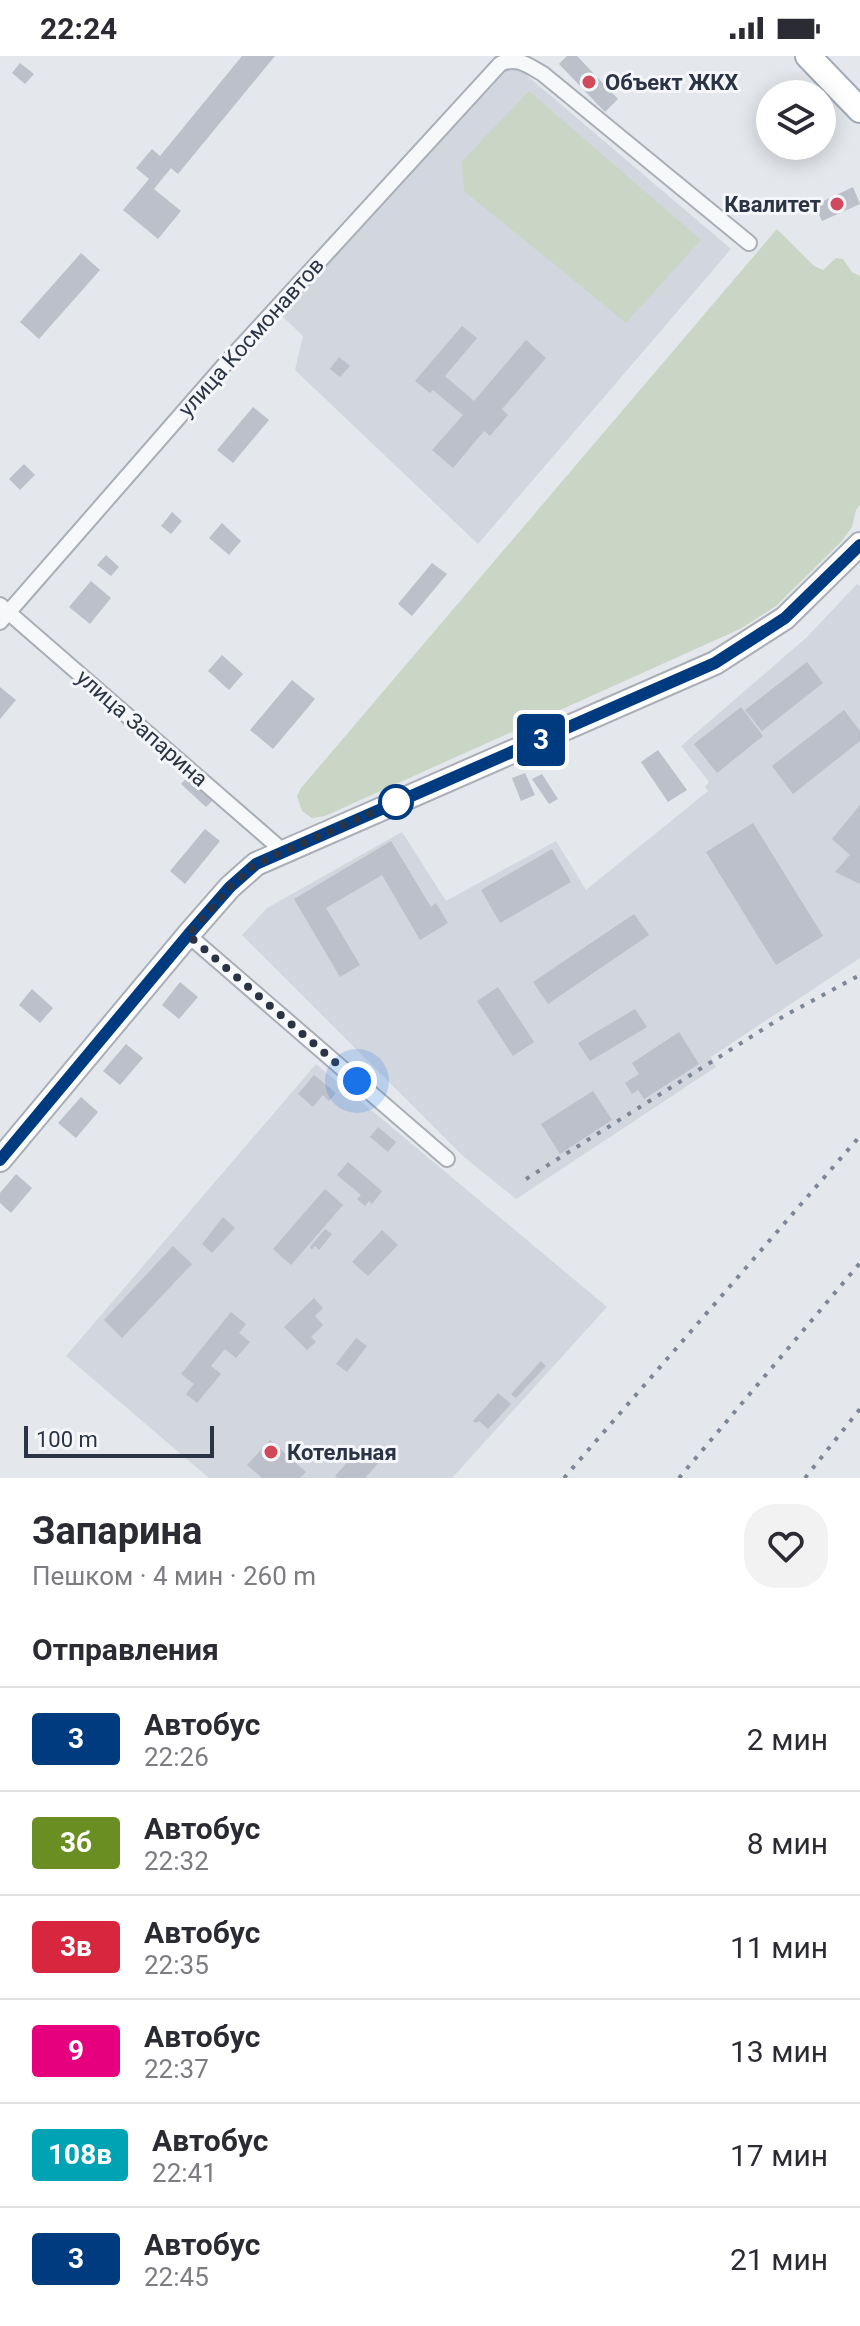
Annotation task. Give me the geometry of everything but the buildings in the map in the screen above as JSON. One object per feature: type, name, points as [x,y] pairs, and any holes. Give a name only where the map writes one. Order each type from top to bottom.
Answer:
[{"type":"main road","points":[[808,56],[860,110]]},
{"type":"street","name":"улица Космонавтов","points":[[3,613],[227,362],[490,75],[510,58],[516,58],[543,74],[749,243]]},
{"type":"street","points":[[0,1160],[188,935],[243,874],[256,864],[715,663],[785,618],[860,544]]},
{"type":"street","name":"улица Запарина","points":[[3,613],[283,851]]},
{"type":"street","points":[[188,935],[447,1159]]},
{"type":"shaded area","points":[[511,62],[731,249],[478,544],[295,370],[303,336],[279,313]]},
{"type":"shaded area","points":[[857,584],[860,586],[860,958],[711,1057],[716,1067],[516,1199],[463,1156],[242,935],[267,908],[402,832],[446,901],[556,841],[586,890],[708,791],[705,787],[709,782],[681,746],[806,638]]},
{"type":"shaded area","points":[[316,1064],[607,1307],[452,1478],[209,1478],[66,1356]]},
{"type":"green space","points":[[529,91],[701,240],[626,323],[464,191],[462,161]]},
{"type":"green space","points":[[777,229],[814,266],[823,270],[836,258],[843,259],[852,272],[860,276],[860,505],[852,527],[841,542],[776,606],[740,629],[325,816],[312,818],[302,811],[297,796],[301,788]]},
{"type":"railway","points":[[526,1179],[784,1016],[860,975]]},
{"type":"railway","points":[[564,1478],[860,1136]]},
{"type":"railway","points":[[679,1478],[860,1263]]},
{"type":"railway","points":[[805,1478],[860,1409]]},
{"type":"bus line","name":"3","points":[[0,1160],[188,935],[230,887],[256,864],[715,663],[785,618],[860,545]]},
{"type":"place","name":"Объект ЖКХ","points":[[589,82]]},
{"type":"place","name":"Квалитет","points":[[837,204]]},
{"type":"place","name":"Котельная","points":[[271,1452]]},
{"type":"route","points":[[357,1081],[188,935],[230,887],[256,864],[400,800],[396,802]]}]
